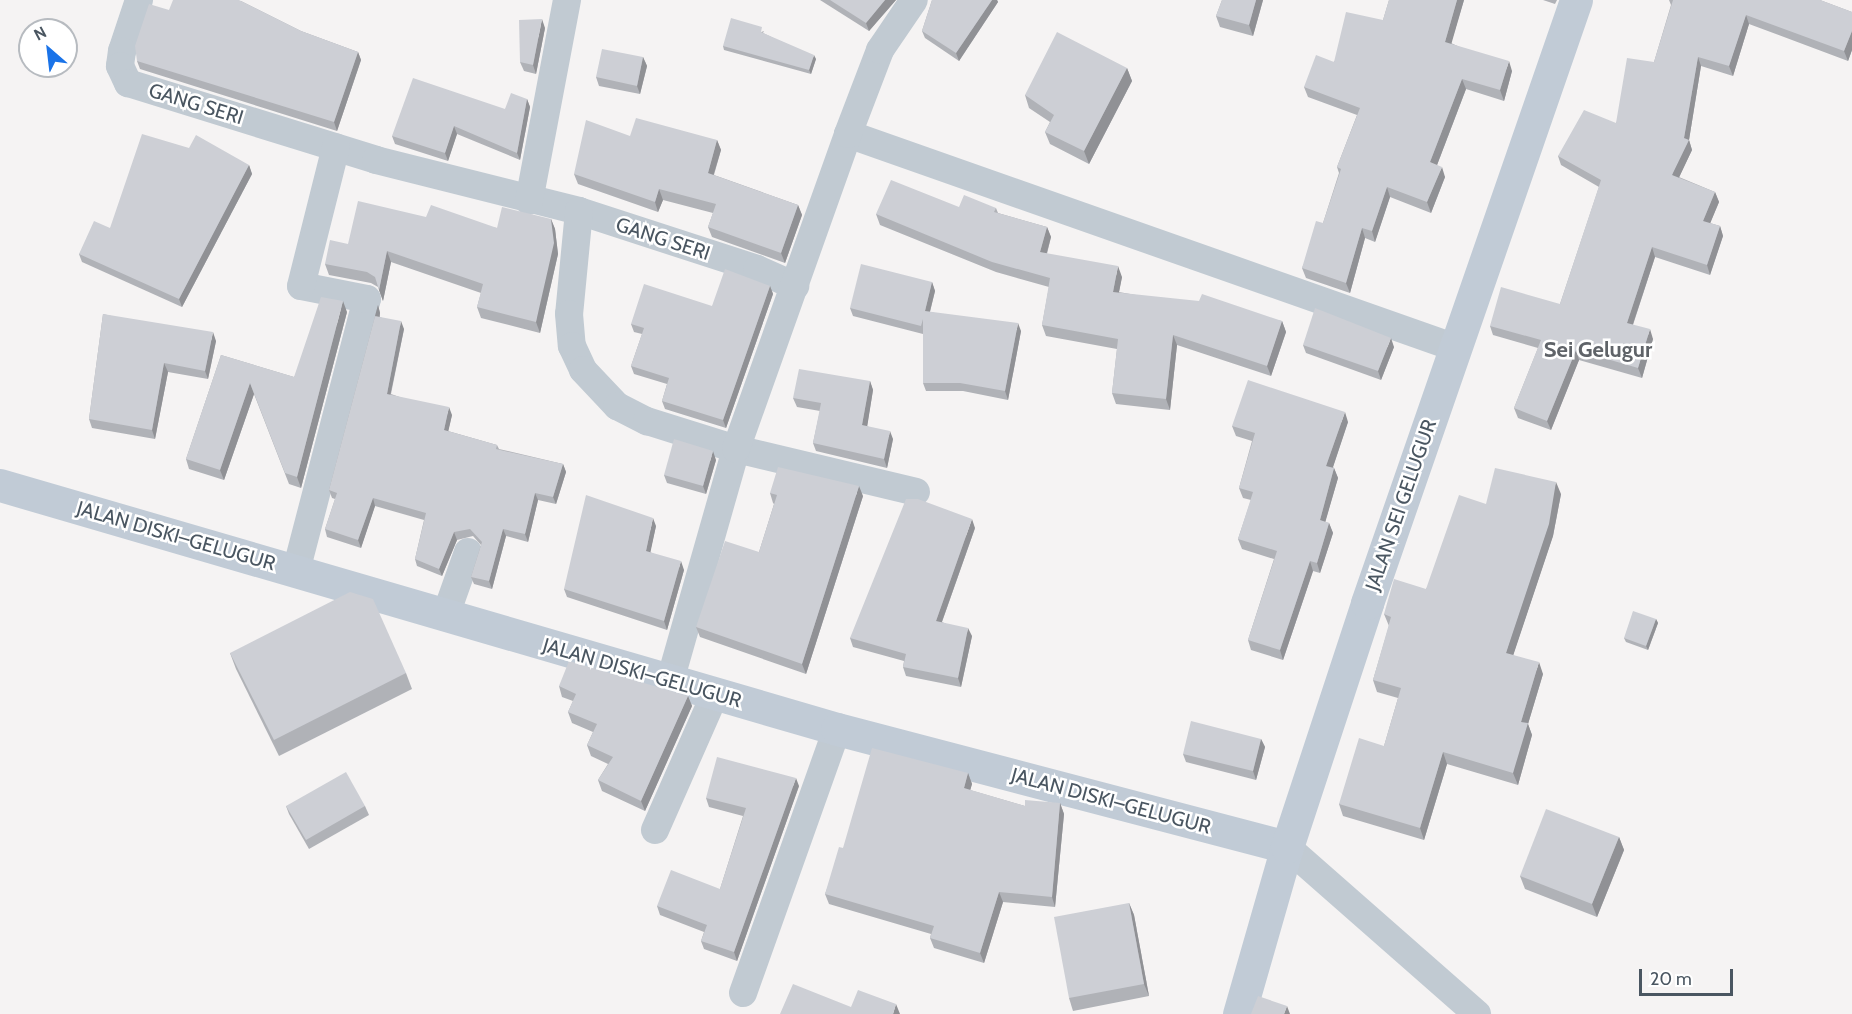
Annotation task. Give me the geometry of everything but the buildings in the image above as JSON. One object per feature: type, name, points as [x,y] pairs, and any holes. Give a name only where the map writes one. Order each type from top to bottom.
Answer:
[{"type":"main road","name":"JALAN SEI GELUGUR","points":[[1239,1014],[1287,847],[1576,0]]},
{"type":"main road","name":"JALAN DISKI–GELUGUR","points":[[0,485],[446,617],[837,729],[1287,847]]},
{"type":"street","name":"GANG SERI","points":[[139,0],[122,51],[120,66],[128,83],[336,147],[529,201],[579,212],[756,269],[795,286]]},
{"type":"street","points":[[529,201],[567,0]]},
{"type":"street","points":[[670,681],[736,449],[848,134],[880,50],[914,0]]},
{"type":"street","points":[[848,134],[1456,348]]},
{"type":"street","points":[[296,571],[367,299],[301,286],[336,147]]},
{"type":"street","points":[[579,212],[569,314],[572,346],[583,369],[616,406],[647,421],[736,449],[916,492]]},
{"type":"street","points":[[446,617],[468,552]]},
{"type":"street","points":[[655,830],[715,694]]},
{"type":"street","points":[[743,993],[837,729]]},
{"type":"street","points":[[1287,847],[1477,1014]]},
{"type":"district","name":"Sei Gelugur","points":[[1598,350]]}]
